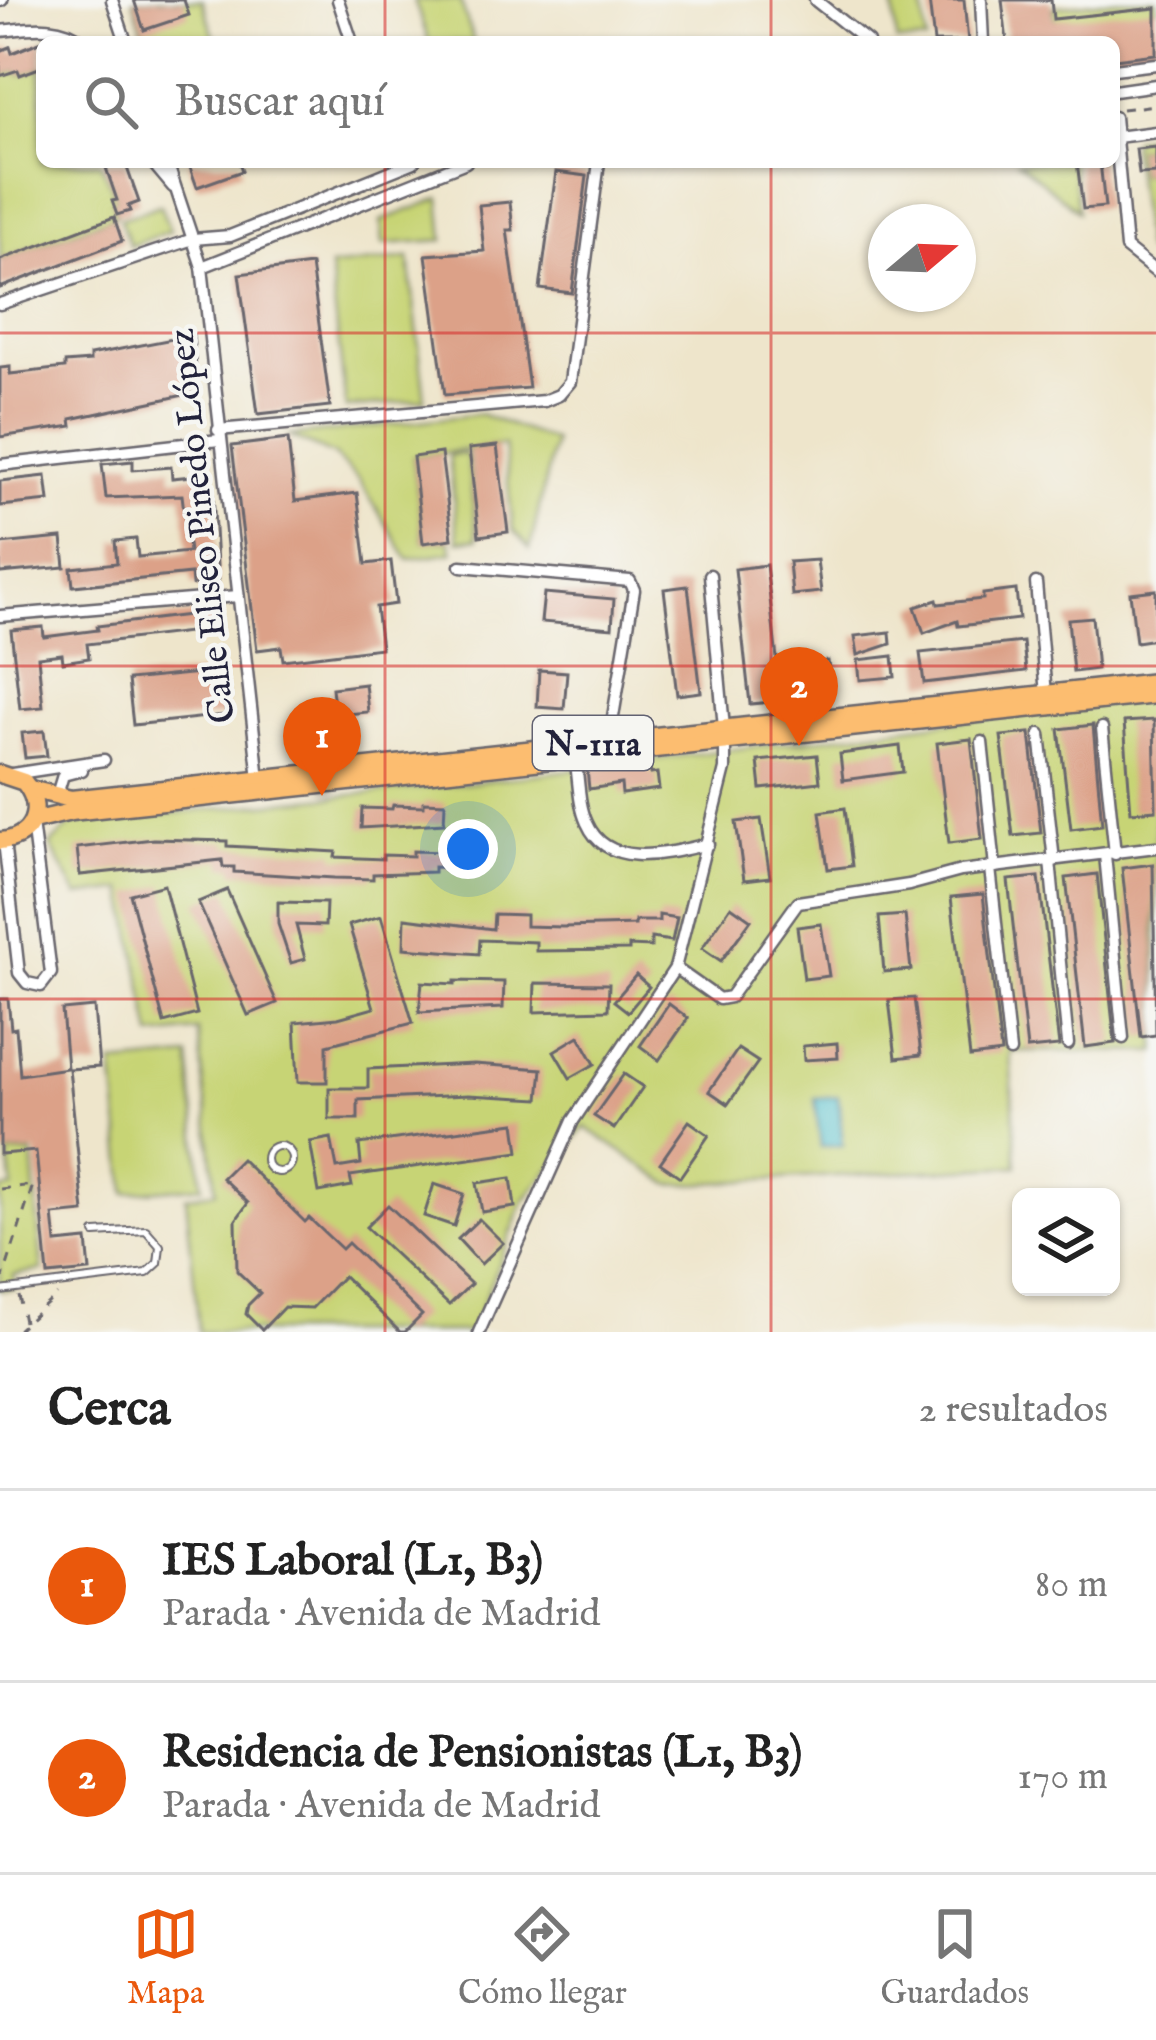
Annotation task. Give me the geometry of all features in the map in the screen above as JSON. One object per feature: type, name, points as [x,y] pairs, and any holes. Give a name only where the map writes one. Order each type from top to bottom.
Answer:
[{"type":"main road","name":"N-111a","points":[[2,841],[21,836],[33,822],[71,812],[575,758],[1156,682]]},
{"type":"main road","name":"N-111a","points":[[4,774],[30,789],[63,798],[609,741],[724,735],[1156,695]]},
{"type":"main road","points":[[30,789],[35,799],[33,822]]},
{"type":"street","points":[[112,0],[125,36]]},
{"type":"street","points":[[338,0],[350,36]]},
{"type":"street","points":[[815,0],[860,36]]},
{"type":"street","points":[[981,0],[983,36]]},
{"type":"street","points":[[0,31],[45,27],[78,36]]},
{"type":"street","points":[[1120,68],[1156,64]]},
{"type":"street","points":[[1120,90],[1156,86]]},
{"type":"street","points":[[1120,136],[1156,132]]},
{"type":"street","points":[[157,168],[177,191]]},
{"type":"street","name":"Calle Eliseo Pinedo López","points":[[169,168],[202,267],[259,779]]},
{"type":"street","points":[[0,304],[193,239],[230,236],[389,168]]},
{"type":"street","points":[[202,267],[451,168]]},
{"type":"street","points":[[0,465],[219,435],[544,401],[559,395],[570,382],[598,168]]},
{"type":"street","points":[[1119,168],[1126,248],[1156,272]]},
{"type":"street","points":[[461,566],[630,581],[634,590],[609,741]]},
{"type":"street","points":[[479,1332],[573,1121],[676,968],[725,769],[710,575]]},
{"type":"street","points":[[1036,583],[1046,694]]},
{"type":"street","points":[[0,616],[238,596]]},
{"type":"street","points":[[1102,728],[1124,1038]]},
{"type":"street","points":[[1040,734],[1068,1044]]},
{"type":"street","points":[[982,742],[1010,1051]]},
{"type":"street","points":[[575,758],[586,821],[609,848],[635,855],[708,844]]},
{"type":"street","points":[[4,774],[104,763],[63,775],[59,788],[63,798]]},
{"type":"street","points":[[2,841],[19,973],[27,983],[41,986],[51,973],[33,822]]},
{"type":"street","points":[[676,968],[719,999],[730,997],[798,902],[909,886],[961,871],[1156,847]]},
{"type":"lane","points":[[280,1146],[292,1158],[290,1166],[280,1172],[271,1170],[266,1159],[272,1148],[280,1146]]},
{"type":"lane","points":[[0,1289],[147,1273],[158,1262],[160,1246],[146,1230],[94,1233]]},
{"type":"path","points":[[1120,112],[1156,104]]},
{"type":"path","points":[[0,1189],[33,1185],[0,1289]]},
{"type":"path","points":[[21,1332],[19,1328],[72,1282]]},
{"type":"path","points":[[18,1288],[25,1324]]},
{"type":"green space","points":[[133,0],[202,0],[214,36],[144,36]]},
{"type":"green space","points":[[414,0],[460,0],[472,36],[427,36]]},
{"type":"green space","points":[[893,0],[922,0],[926,36],[896,36]]},
{"type":"green space","points":[[1156,0],[1156,8],[1076,36],[1058,36],[1053,7]]},
{"type":"green space","points":[[36,69],[36,168],[103,168],[117,200],[112,202],[117,215],[0,260],[0,76],[18,70],[20,75]]},
{"type":"green space","points":[[1156,134],[1156,147],[1136,149],[1139,174],[1156,173],[1156,196],[1151,198],[1156,259],[1145,250],[1131,145],[1133,139]]},
{"type":"green space","points":[[1025,168],[1073,168],[1078,211]]},
{"type":"green space","points":[[440,198],[444,240],[383,244],[381,221]]},
{"type":"green space","points":[[160,205],[170,231],[130,246],[120,219]]},
{"type":"green space","points":[[409,258],[425,400],[346,408],[330,267]]},
{"type":"green space","points":[[480,414],[554,441],[530,549],[513,530],[504,445],[413,457],[423,542],[449,540],[453,552],[408,559],[359,480],[333,455],[290,436]]},
{"type":"green space","points":[[467,454],[477,539],[458,541],[449,455]]},
{"type":"green space","points":[[1156,695],[1156,1052],[1010,1051],[1017,1166],[671,1185],[585,1127],[524,1201],[471,1332],[199,1332],[186,1197],[216,1191],[198,1031],[152,1036],[124,890],[78,896],[50,845],[73,823],[470,783]]},
{"type":"green space","points":[[189,1057],[202,1186],[126,1193],[113,1064]]},
{"type":"green space","points":[[32,1153],[42,1270],[14,1275],[15,1289],[0,1290],[0,1190],[13,1188],[8,1154]]},
{"type":"water","points":[[838,1096],[843,1145],[821,1147],[815,1098]]},
{"type":"building","points":[[134,0],[184,0],[189,15],[144,30]]},
{"type":"building","points":[[929,0],[964,0],[967,36],[933,36]]},
{"type":"building","points":[[1002,0],[1051,0],[1053,19],[1156,8],[1156,54],[1120,58],[1120,36],[1006,36]]},
{"type":"building","points":[[36,43],[36,69],[0,76],[0,51],[10,47],[12,53]]},
{"type":"building","points":[[1156,147],[1156,173],[1139,174],[1136,149]]},
{"type":"building","points":[[106,168],[127,168],[139,202],[117,215],[112,201],[117,200]]},
{"type":"building","points":[[190,168],[241,168],[242,171],[197,187]]},
{"type":"building","points":[[1078,168],[1101,168],[1105,207],[1083,209]]},
{"type":"building","points":[[556,172],[587,176],[572,293],[540,289]]},
{"type":"building","points":[[510,202],[513,230],[507,230],[529,388],[445,395],[426,255],[484,251],[479,205]]},
{"type":"building","points":[[114,217],[122,241],[0,288],[0,260]]},
{"type":"building","points":[[311,265],[330,406],[258,414],[239,274]]},
{"type":"building","points":[[193,335],[198,392],[71,419],[72,426],[0,437],[0,368],[10,367],[10,374],[65,368],[65,363],[90,361],[90,355]]},
{"type":"building","points":[[288,439],[295,501],[357,493],[366,564],[391,561],[396,604],[376,607],[381,648],[283,660],[281,647],[257,650],[232,446]]},
{"type":"building","points":[[497,446],[508,532],[479,536],[469,449]]},
{"type":"building","points":[[441,453],[452,539],[423,543],[413,457]]},
{"type":"building","points":[[133,461],[133,470],[171,467],[172,478],[212,474],[218,583],[192,585],[191,574],[73,586],[71,568],[117,563],[115,541],[136,539],[138,557],[189,552],[182,495],[106,498],[102,464]]},
{"type":"building","points":[[46,476],[49,501],[0,506],[0,481]]},
{"type":"building","points":[[62,538],[65,567],[0,573],[0,544]]},
{"type":"building","points":[[817,560],[821,592],[792,595],[789,562]]},
{"type":"building","points":[[766,565],[782,701],[750,704],[735,569]]},
{"type":"building","points":[[688,586],[701,692],[677,695],[664,589]]},
{"type":"building","points":[[1016,590],[1019,619],[958,626],[957,621],[924,633],[915,607],[937,600],[938,604],[983,599],[983,594]]},
{"type":"building","points":[[1156,590],[1156,639],[1136,642],[1130,593]]},
{"type":"building","points":[[544,593],[614,599],[612,628],[541,622]]},
{"type":"building","points":[[214,612],[215,629],[87,644],[89,658],[63,662],[62,654],[38,657],[43,707],[20,709],[11,630],[43,627],[44,637]]},
{"type":"building","points":[[1092,617],[1097,669],[1073,672],[1068,619]]},
{"type":"building","points":[[890,632],[891,644],[858,655],[855,636]]},
{"type":"building","points":[[1023,642],[1026,671],[924,683],[920,653]]},
{"type":"building","points":[[893,656],[895,677],[860,680],[858,660]]},
{"type":"building","points":[[828,661],[831,694],[804,696],[801,663]]},
{"type":"building","points":[[539,670],[567,672],[564,709],[537,707]]},
{"type":"building","points":[[221,671],[226,715],[133,725],[128,680]]},
{"type":"building","points":[[365,684],[368,712],[335,715],[332,688]]},
{"type":"building","points":[[1154,720],[1156,810],[1131,812],[1124,722]]},
{"type":"building","points":[[1093,725],[1102,825],[1071,829],[1059,729]]},
{"type":"building","points":[[44,731],[47,756],[25,758],[22,733]]},
{"type":"building","points":[[1030,733],[1041,833],[1013,836],[1001,736]]},
{"type":"building","points":[[971,739],[982,839],[949,843],[937,743]]},
{"type":"building","points":[[900,746],[903,772],[843,780],[840,754]]},
{"type":"building","points":[[817,755],[820,782],[761,789],[758,761]]},
{"type":"building","points":[[649,764],[651,774],[657,773],[659,789],[622,794],[621,784],[589,789],[587,769]]},
{"type":"building","points":[[424,802],[445,803],[444,823],[361,828],[362,808],[424,806]]},
{"type":"building","points":[[845,808],[852,866],[828,869],[820,812]]},
{"type":"building","points":[[761,819],[770,877],[744,880],[736,822]]},
{"type":"building","points":[[153,839],[227,841],[227,846],[383,859],[383,855],[413,856],[413,851],[466,848],[466,868],[373,874],[373,879],[334,878],[234,872],[234,867],[223,867],[222,860],[80,875],[77,848]]},
{"type":"building","points":[[1153,864],[1156,1035],[1141,1037],[1122,868]]},
{"type":"building","points":[[1097,874],[1115,1043],[1085,1047],[1066,878]]},
{"type":"building","points":[[1039,877],[1059,1046],[1027,1049],[1008,880]]},
{"type":"building","points":[[164,885],[197,1014],[164,1023],[130,894]]},
{"type":"building","points":[[227,890],[277,1003],[248,1015],[198,902]]},
{"type":"building","points":[[983,894],[1001,1053],[970,1057],[951,897]]},
{"type":"building","points":[[278,902],[326,903],[325,926],[296,925],[305,959],[291,963],[278,924]]},
{"type":"building","points":[[731,906],[751,920],[721,961],[702,948]]},
{"type":"building","points":[[494,914],[526,915],[526,926],[563,927],[635,925],[635,921],[659,921],[659,915],[677,918],[672,941],[651,938],[651,947],[629,946],[629,950],[536,951],[536,942],[480,940],[479,954],[404,948],[405,918],[493,929]]},
{"type":"building","points":[[905,915],[911,970],[884,972],[879,917]]},
{"type":"building","points":[[381,916],[413,1023],[327,1045],[327,1082],[298,1082],[295,1022],[374,1008],[349,925]]},
{"type":"building","points":[[821,924],[829,976],[804,979],[797,927]]},
{"type":"building","points":[[636,975],[649,987],[628,1012],[614,1001]]},
{"type":"building","points":[[422,982],[504,982],[503,1008],[419,1012]]},
{"type":"building","points":[[535,983],[609,984],[608,1010],[534,1012]]},
{"type":"building","points":[[914,998],[921,1055],[896,1058],[889,1000]]},
{"type":"building","points":[[0,999],[8,999],[11,1029],[16,1028],[20,1075],[67,1068],[62,1010],[94,1007],[99,1067],[69,1069],[84,1212],[53,1215],[56,1243],[87,1240],[90,1271],[48,1275],[36,1151],[0,1154]]},
{"type":"building","points":[[669,1004],[688,1018],[659,1060],[640,1046]]},
{"type":"building","points":[[579,1036],[595,1064],[570,1078],[554,1051]]},
{"type":"building","points":[[837,1043],[838,1058],[804,1060],[803,1046]]},
{"type":"building","points":[[738,1049],[758,1062],[728,1104],[709,1091]]},
{"type":"building","points":[[474,1064],[542,1069],[539,1099],[468,1095],[358,1100],[358,1119],[329,1119],[329,1088],[368,1088],[368,1069]]},
{"type":"building","points":[[624,1074],[643,1087],[614,1129],[594,1116]]},
{"type":"building","points":[[689,1121],[709,1135],[680,1177],[660,1163]]},
{"type":"building","points":[[515,1123],[519,1152],[350,1176],[352,1186],[319,1192],[310,1142],[331,1138],[337,1168],[361,1164],[359,1144]]},
{"type":"building","points":[[241,1159],[305,1222],[309,1218],[342,1249],[348,1243],[422,1315],[400,1332],[343,1276],[312,1308],[284,1307],[262,1330],[246,1314],[260,1293],[237,1271],[236,1220],[248,1203],[222,1178]]},
{"type":"building","points":[[511,1178],[515,1207],[482,1212],[477,1183]]},
{"type":"building","points":[[434,1184],[464,1194],[454,1226],[424,1216]]},
{"type":"building","points":[[388,1205],[471,1284],[449,1305],[366,1227]]},
{"type":"building","points":[[479,1219],[503,1243],[481,1264],[458,1239]]},
{"type":"place","name":"Residencia de Pensionistas (L1, B3)","points":[[799,746]]},
{"type":"place","name":"IES Laboral (L1, B3)","points":[[322,796]]}]
